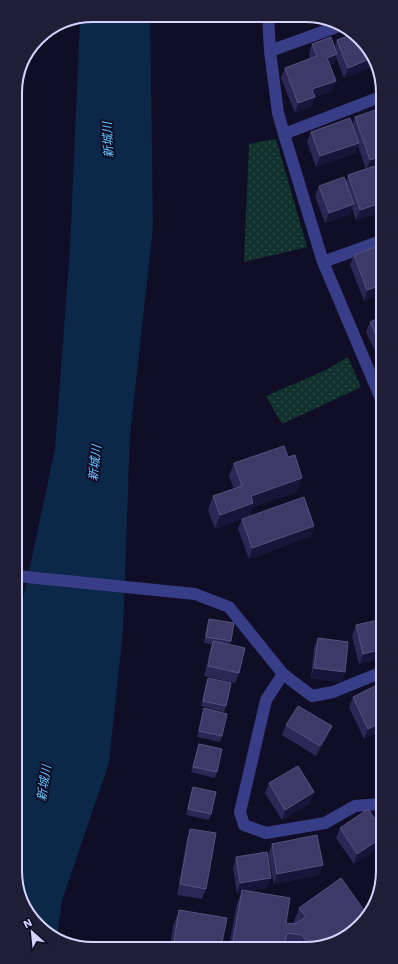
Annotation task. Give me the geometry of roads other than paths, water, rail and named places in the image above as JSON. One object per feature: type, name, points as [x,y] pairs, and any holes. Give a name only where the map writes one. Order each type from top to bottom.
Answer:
[{"type":"street","points":[[268,22],[270,51],[278,112],[284,134],[323,262],[376,387]]},
{"type":"street","points":[[270,51],[334,28]]},
{"type":"street","points":[[284,134],[376,99]]},
{"type":"street","points":[[323,262],[376,243]]},
{"type":"street","points":[[22,577],[195,594],[229,607],[283,674],[312,696],[334,692],[376,674]]},
{"type":"street","points":[[283,674],[266,700],[240,812],[244,825],[266,833],[325,823],[355,806],[376,804]]},
{"type":"water","name":"新城川","points":[[150,22],[153,227],[130,435],[123,630],[109,763],[62,900],[58,933],[52,929],[52,912],[35,912],[29,903],[24,890],[22,871],[22,604],[55,449],[70,248],[80,23]]}]
